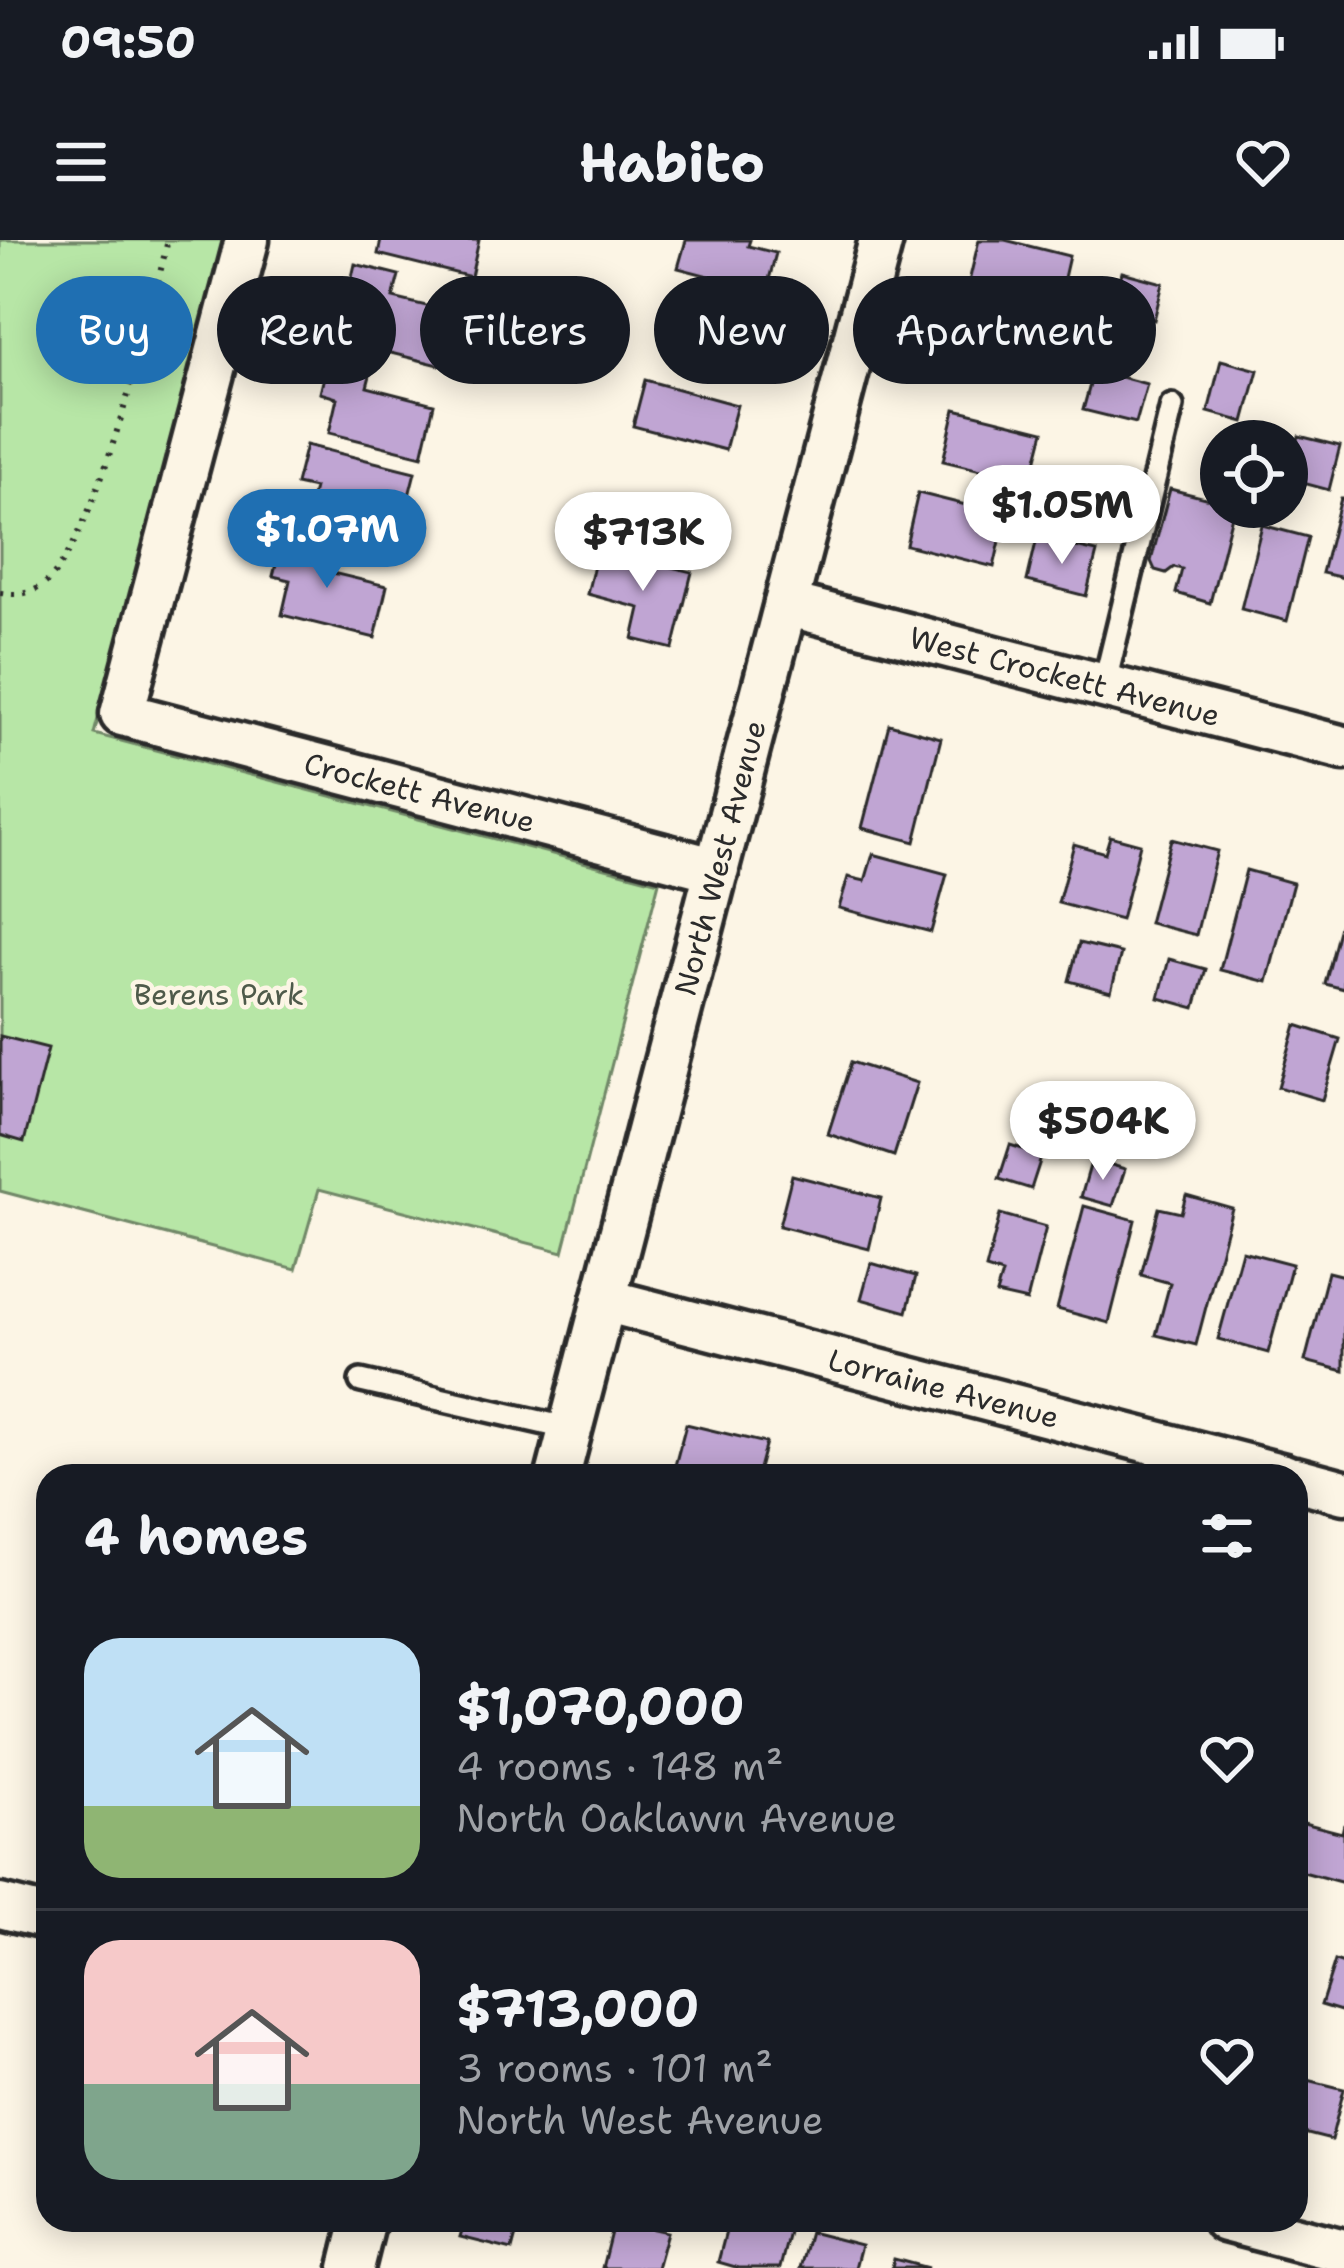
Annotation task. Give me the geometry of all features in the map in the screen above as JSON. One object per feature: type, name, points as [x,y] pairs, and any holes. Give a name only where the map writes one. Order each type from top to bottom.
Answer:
[{"type":"street","name":"Crockett Avenue","points":[[247,240],[122,714],[717,870]]},
{"type":"street","name":"North West Avenue","points":[[562,1464],[881,240]]},
{"type":"street","name":"West Crockett Avenue","points":[[786,604],[1344,748]]},
{"type":"street","name":"Lorraine Avenue","points":[[604,1300],[1238,1464]]},
{"type":"street","points":[[1308,1482],[1344,1492]]},
{"type":"street","points":[[0,1906],[36,1915]]},
{"type":"street","points":[[352,2268],[361,2232]]},
{"type":"street","points":[[1272,2232],[1344,2251]]},
{"type":"lane","points":[[1104,686],[1172,406]]},
{"type":"lane","points":[[361,1381],[571,1429]]},
{"type":"path","points":[[0,593],[22,596],[44,584],[63,564],[79,534],[135,378],[168,240]]},
{"type":"green space","name":"Berens Park","points":[[0,240],[223,240],[193,355],[193,276],[36,276],[36,384],[185,384],[94,734],[659,882],[563,1252],[319,1189],[296,1269],[0,1191]]},
{"type":"building","points":[[381,240],[479,240],[471,276],[378,254]]},
{"type":"building","points":[[686,240],[750,240],[748,246],[776,253],[770,276],[709,276],[678,268]]},
{"type":"building","points":[[979,240],[1005,240],[1069,256],[1064,276],[970,276]]},
{"type":"building","points":[[355,264],[399,275],[396,286],[396,276],[352,276]]},
{"type":"building","points":[[1156,281],[1163,283],[1156,312]]},
{"type":"building","points":[[396,299],[420,304],[420,360],[396,354]]},
{"type":"building","points":[[1221,360],[1258,370],[1245,420],[1208,412]]},
{"type":"building","points":[[645,380],[737,405],[725,450],[633,426]]},
{"type":"building","points":[[322,384],[368,384],[434,404],[422,456],[329,433],[337,398],[320,393]]},
{"type":"building","points":[[1090,384],[1147,384],[1136,423],[1083,410]]},
{"type":"building","points":[[955,409],[1044,431],[1031,482],[943,461]]},
{"type":"building","points":[[1308,438],[1340,446],[1329,490],[1308,484]]},
{"type":"building","points":[[306,445],[415,472],[396,547],[305,524],[314,488],[296,484]]},
{"type":"building","points":[[1170,489],[1200,497],[1200,528],[1229,528],[1210,603],[1176,593],[1182,569],[1174,567],[1166,573],[1155,570],[1151,561]]},
{"type":"building","points":[[918,493],[1006,515],[994,567],[906,545]]},
{"type":"building","points":[[1344,498],[1344,578],[1322,573]]},
{"type":"building","points":[[1261,528],[1308,537],[1287,621],[1241,609]]},
{"type":"building","points":[[283,536],[326,546],[320,570],[387,586],[375,638],[282,615],[290,580],[273,576]]},
{"type":"building","points":[[1037,538],[1097,552],[1086,596],[1027,581]]},
{"type":"building","points":[[598,549],[692,572],[673,649],[633,639],[640,608],[587,594]]},
{"type":"building","points":[[889,724],[941,738],[915,842],[862,828]]},
{"type":"building","points":[[1110,836],[1140,844],[1121,920],[1058,903],[1074,844],[1105,853]]},
{"type":"building","points":[[1171,839],[1217,851],[1196,935],[1149,923]]},
{"type":"building","points":[[873,854],[947,874],[931,932],[839,908],[848,877],[865,881]]},
{"type":"building","points":[[1246,870],[1293,883],[1267,982],[1220,970]]},
{"type":"building","points":[[1344,911],[1344,989],[1325,984]]},
{"type":"building","points":[[1079,943],[1121,953],[1111,992],[1069,981]]},
{"type":"building","points":[[1169,959],[1206,969],[1195,1008],[1159,998]]},
{"type":"building","points":[[1296,1025],[1340,1039],[1322,1100],[1278,1087]]},
{"type":"building","points":[[0,1036],[48,1048],[24,1142],[0,1135]]},
{"type":"building","points":[[851,1062],[917,1083],[894,1156],[828,1134]]},
{"type":"building","points":[[1010,1145],[1042,1155],[1031,1189],[999,1179]]},
{"type":"building","points":[[1092,1159],[1125,1169],[1113,1206],[1081,1197]]},
{"type":"building","points":[[792,1175],[881,1198],[869,1249],[779,1226]]},
{"type":"building","points":[[1186,1195],[1232,1208],[1196,1345],[1156,1335],[1170,1283],[1141,1275],[1159,1208],[1181,1213]]},
{"type":"building","points":[[1084,1206],[1135,1220],[1109,1323],[1057,1309]]},
{"type":"building","points":[[1000,1214],[1046,1227],[1027,1301],[996,1294],[1002,1274],[986,1269]]},
{"type":"building","points":[[1242,1251],[1292,1264],[1268,1353],[1218,1339]]},
{"type":"building","points":[[871,1263],[916,1276],[907,1312],[861,1299]]},
{"type":"building","points":[[1328,1272],[1344,1276],[1344,1371],[1305,1361]]},
{"type":"building","points":[[686,1424],[766,1443],[760,1464],[675,1464]]},
{"type":"building","points":[[1308,1824],[1342,1833],[1344,1824],[1344,1883],[1308,1873]]},
{"type":"building","points":[[1335,1961],[1344,1964],[1344,2012],[1321,2005]]},
{"type":"building","points":[[1308,2080],[1344,2089],[1331,2140],[1308,2134]]},
{"type":"building","points":[[461,2232],[517,2232],[512,2250],[460,2237]]},
{"type":"building","points":[[611,2232],[667,2232],[657,2268],[602,2268]]},
{"type":"building","points":[[726,2232],[789,2232],[780,2268],[739,2268],[718,2262]]},
{"type":"building","points":[[810,2232],[861,2245],[855,2268],[800,2268]]},
{"type":"building","points":[[894,2259],[928,2268],[892,2268]]}]
